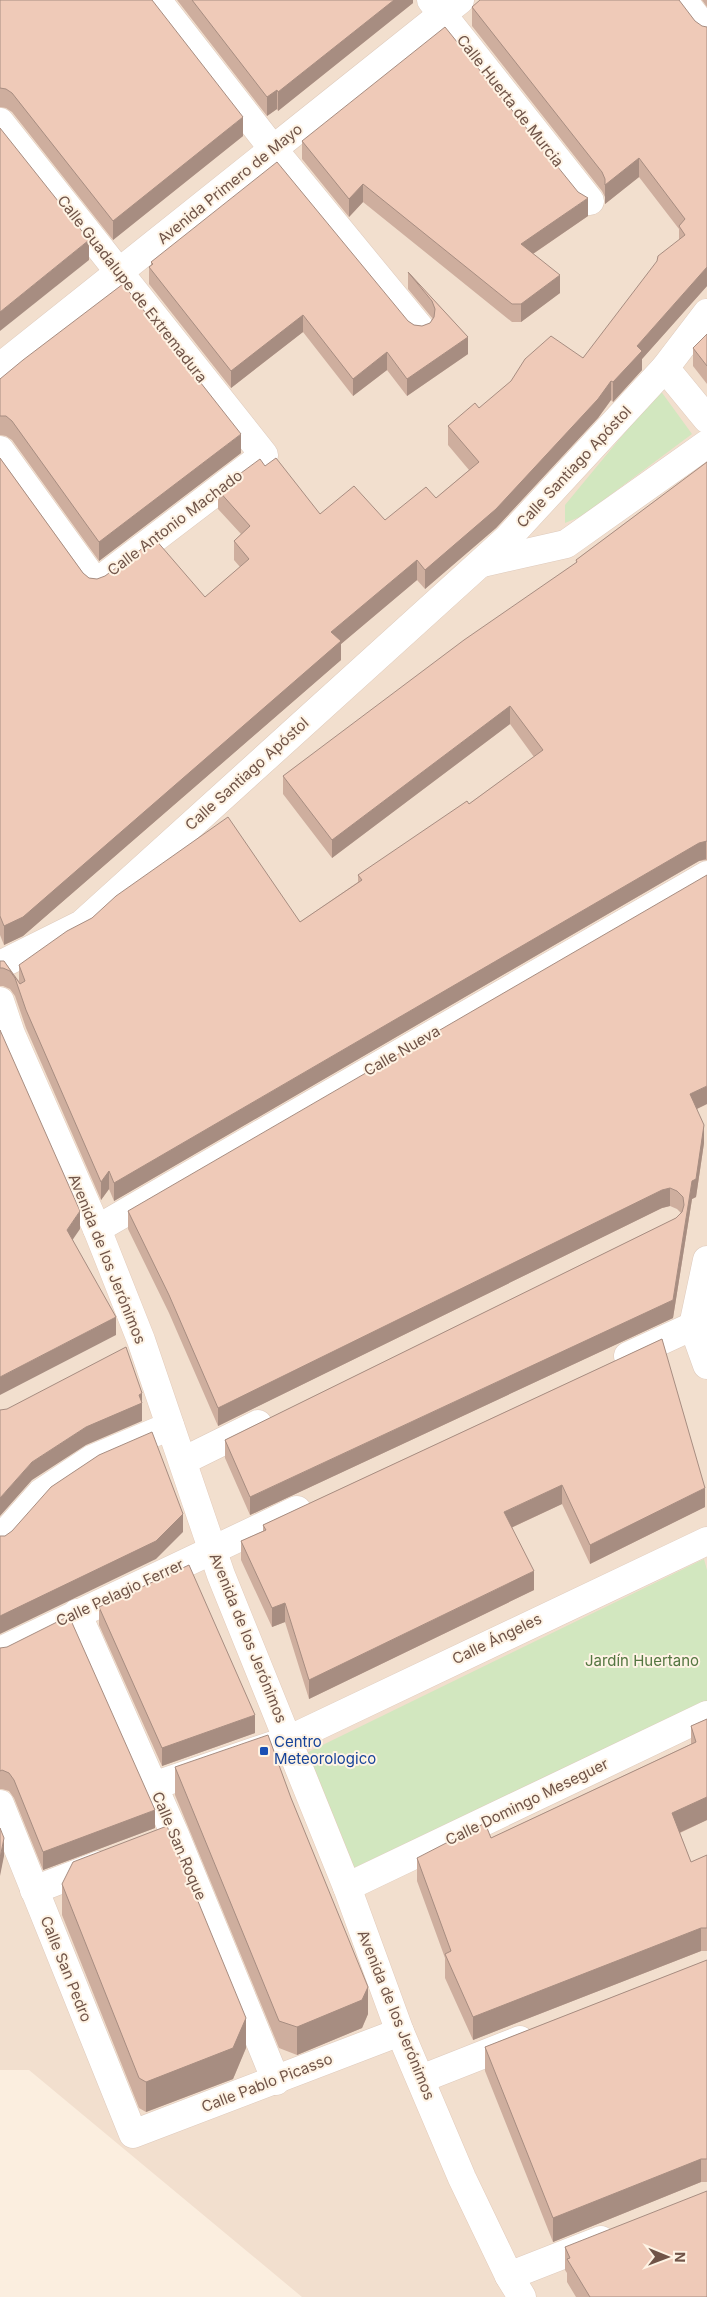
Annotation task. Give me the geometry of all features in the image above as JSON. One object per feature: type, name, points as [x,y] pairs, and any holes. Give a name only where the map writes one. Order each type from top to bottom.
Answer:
[{"type":"street","points":[[156,0],[273,149],[420,328]]},
{"type":"street","points":[[682,0],[707,31]]},
{"type":"street","name":"Avenida Primero de Mayo","points":[[0,367],[273,149],[444,5]]},
{"type":"street","name":"Calle Huerta de Murcia","points":[[444,5],[590,201]]},
{"type":"street","name":"Calle Guadalupe de Extremadura","points":[[0,122],[264,456]]},
{"type":"street","name":"Calle Santiago Apóstol","points":[[0,965],[82,924],[507,539],[665,368],[707,314]]},
{"type":"street","points":[[665,368],[707,419]]},
{"type":"street","name":"Calle Santiago Apóstol","points":[[480,563],[566,544],[707,444]]},
{"type":"street","name":"Calle Antonio Machado","points":[[0,450],[96,583],[264,456]]},
{"type":"street","name":"Calle Nueva","points":[[97,1229],[707,875]]},
{"type":"street","name":"Avenida de los Jerónimos","points":[[0,1001],[6,1037],[97,1229],[132,1345],[170,1426],[213,1550],[347,1887],[400,2032],[462,2178],[516,2286]]},
{"type":"street","points":[[707,1260],[693,1326],[707,1365]]},
{"type":"street","points":[[602,1368],[693,1326]]},
{"type":"street","points":[[183,1461],[280,1413]]},
{"type":"street","points":[[0,1540],[40,1494],[92,1459],[170,1426]]},
{"type":"street","name":"Calle Pelagio Ferrer","points":[[0,1651],[322,1499]]},
{"type":"street","name":"Calle Ángeles","points":[[153,1786],[288,1740],[707,1541]]},
{"type":"street","name":"Calle San Roque","points":[[77,1613],[176,1836],[276,2081]]},
{"type":"street","name":"Calle Domingo Meseguer","points":[[347,1887],[707,1715]]},
{"type":"street","name":"Calle San Pedro","points":[[0,1804],[133,2134]]},
{"type":"street","points":[[149,1847],[176,1836]]},
{"type":"street","points":[[34,1890],[122,1857]]},
{"type":"street","name":"Calle Pablo Picasso","points":[[133,2134],[276,2081],[400,2032]]},
{"type":"street","points":[[421,2079],[541,2032]]},
{"type":"street","points":[[516,2286],[626,2230]]},
{"type":"shaded area","points":[[0,0],[707,0],[707,2297],[302,2297],[29,2070],[0,2070]]},
{"type":"green space","points":[[660,390],[692,434],[582,516],[565,523],[565,505]]},
{"type":"green space","name":"Jardín Huertano","points":[[704,1559],[707,1570],[707,1701],[345,1872],[298,1757]]},
{"type":"building","points":[[0,0],[152,0],[243,117],[113,221],[12,93],[0,88]]},
{"type":"building","points":[[192,0],[394,0],[278,92],[277,90],[267,97]]},
{"type":"building","points":[[480,0],[679,0],[695,21],[707,27],[707,267],[637,346],[642,351],[613,382],[611,381],[598,399],[496,509],[425,570],[417,560],[331,632],[341,641],[23,917],[4,926],[0,916],[0,458],[83,573],[89,578],[97,579],[105,576],[155,539],[205,597],[249,559],[234,541],[250,526],[218,490],[260,459],[265,466],[276,458],[320,514],[354,486],[385,520],[426,487],[436,498],[479,462],[448,426],[475,403],[479,408],[511,381],[525,359],[551,336],[583,358],[657,261],[658,256],[685,235],[679,226],[685,219],[639,158],[605,185],[602,172],[472,7]]},
{"type":"building","points":[[445,27],[578,192],[588,198],[521,244],[560,275],[521,304],[512,304],[363,184],[349,199],[302,141]]},
{"type":"building","points":[[0,128],[89,240],[0,312]]},
{"type":"building","points":[[277,162],[408,321],[414,325],[422,326],[430,323],[434,317],[435,309],[432,301],[408,272],[468,337],[407,379],[387,352],[353,379],[303,315],[231,371],[149,267],[153,264],[151,262]]},
{"type":"building","points":[[123,284],[241,434],[99,542],[12,421],[6,416],[0,416],[0,379]]},
{"type":"building","points":[[707,334],[707,366],[693,348]]},
{"type":"building","points":[[707,462],[707,841],[699,843],[114,1183],[109,1171],[101,1182],[26,1010],[15,978],[10,971],[0,968],[0,961],[4,961],[20,984],[25,981],[19,965],[67,931],[92,918],[116,896],[228,817],[300,922],[362,880],[358,875],[467,801],[469,804],[543,750],[510,706],[332,840],[283,776],[464,640],[577,562],[576,560]]},
{"type":"building","points":[[707,875],[707,1086],[690,1094],[704,1125],[696,1179],[692,1181],[673,1300],[250,1497],[225,1440],[676,1218],[682,1212],[684,1205],[683,1197],[677,1191],[670,1188],[662,1190],[218,1408],[169,1295],[128,1211]]},
{"type":"building","points":[[0,1030],[80,1211],[67,1230],[116,1317],[0,1377]]},
{"type":"building","points":[[662,1339],[705,1488],[590,1545],[562,1485],[504,1512],[534,1571],[309,1680],[285,1603],[272,1608],[241,1541],[266,1530],[263,1525]]},
{"type":"building","points":[[126,1347],[142,1393],[139,1395],[142,1403],[86,1427],[32,1462],[0,1498],[0,1410],[7,1409]]},
{"type":"building","points":[[152,1432],[183,1514],[156,1541],[0,1616],[0,1536],[5,1536],[12,1531],[51,1487],[99,1455]]},
{"type":"building","points":[[189,1565],[255,1715],[162,1748],[99,1607]]},
{"type":"building","points":[[69,1616],[155,1810],[43,1852],[14,1780],[9,1773],[0,1771],[0,1648],[7,1647]]},
{"type":"building","points":[[707,1719],[707,1797],[672,1813],[691,1862],[707,1855],[707,1928],[701,1928],[473,2017],[445,1954],[451,1951],[417,1858],[485,1823],[491,1838],[696,1742],[691,1726]]},
{"type":"building","points":[[268,1735],[291,1798],[368,1987],[362,2000],[297,2027],[279,2021],[175,1767]]},
{"type":"building","points":[[167,1826],[246,2018],[233,2048],[146,2082],[139,2078],[62,1884],[73,1862]]},
{"type":"building","points":[[0,1828],[4,1838],[0,1858]]},
{"type":"building","points":[[707,1960],[707,2159],[701,2159],[553,2218],[485,2047]]},
{"type":"building","points":[[707,2191],[707,2297],[590,2297],[567,2259],[570,2258],[565,2247]]},
{"type":"place","name":"Centro Meteorologico","points":[[264,1751]]}]
